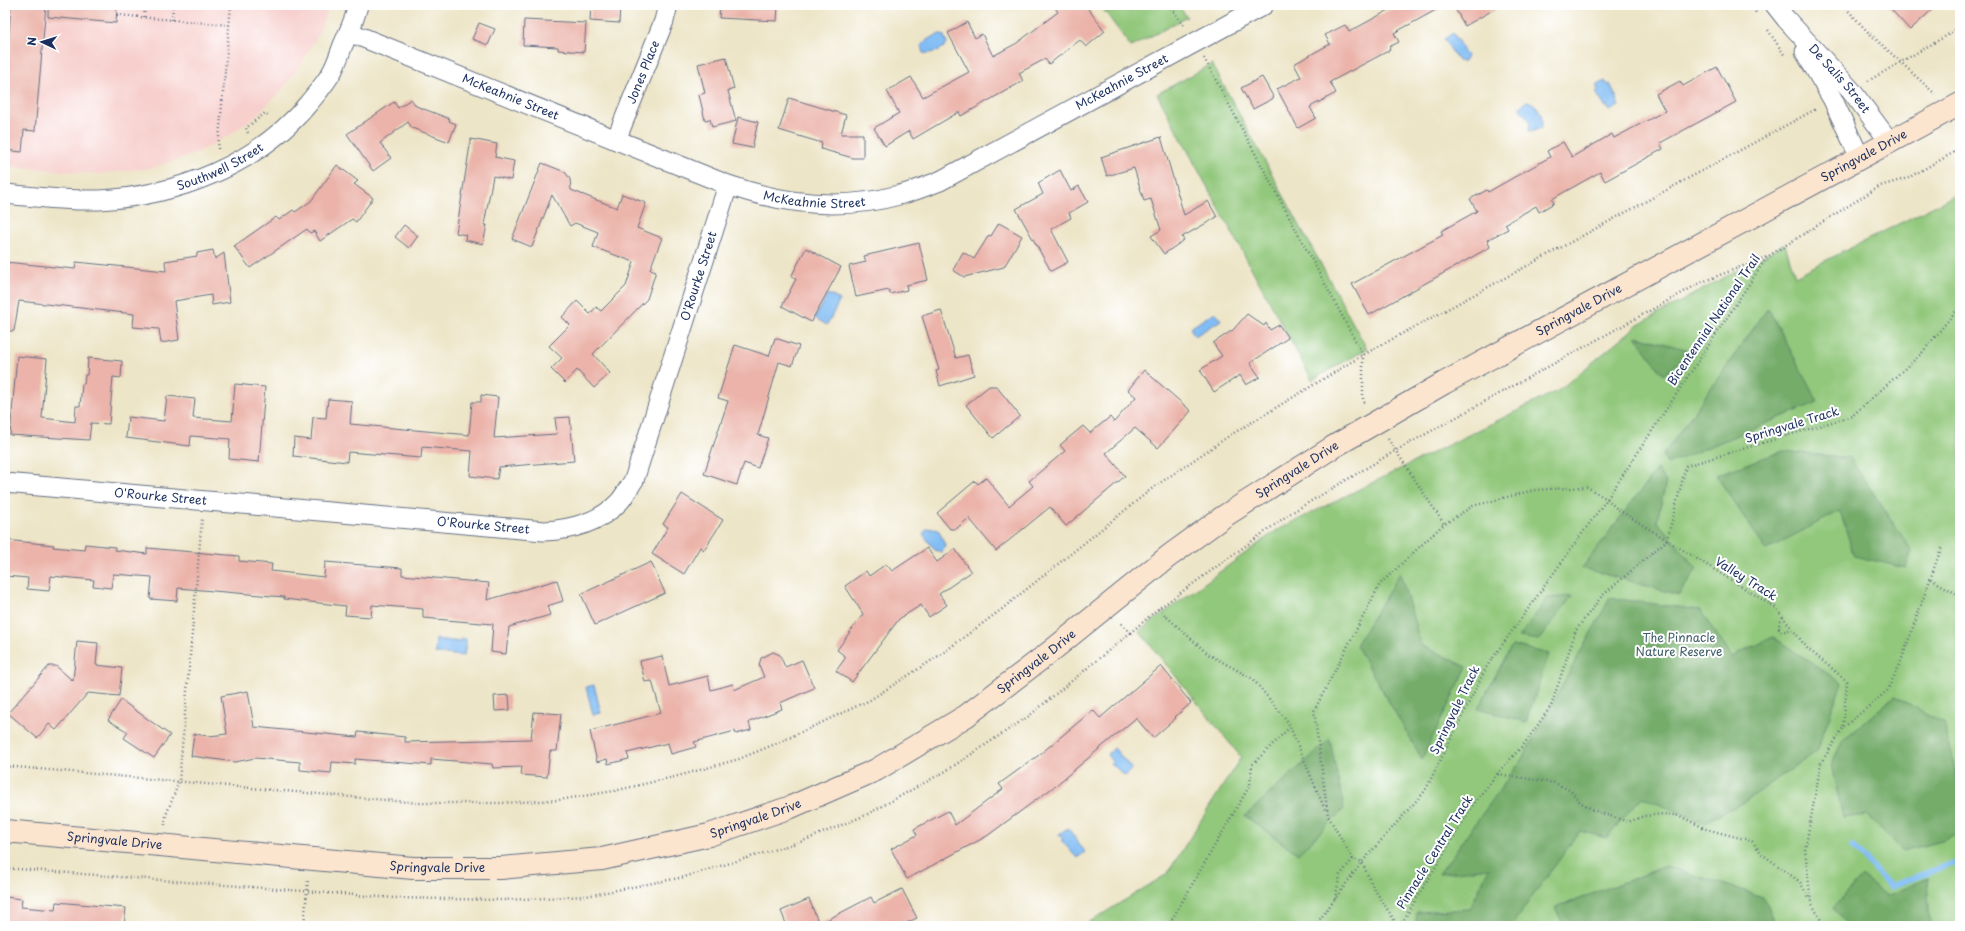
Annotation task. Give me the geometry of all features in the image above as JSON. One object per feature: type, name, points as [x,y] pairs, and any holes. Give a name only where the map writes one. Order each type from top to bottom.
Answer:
[{"type":"main road","name":"Springvale Drive","points":[[5,831],[418,868],[505,868],[602,859],[709,835],[794,806],[876,770],[966,716],[1169,556],[1223,517],[1333,447],[1444,383],[1956,106]]},
{"type":"street","name":"Southwell Street","points":[[5,194],[74,200],[100,200],[154,193],[217,172],[258,150],[293,121],[321,88],[333,70],[349,32],[358,5]]},
{"type":"street","name":"Jones Place","points":[[616,140],[664,22],[668,5]]},
{"type":"street","name":"McKeahnie Street","points":[[349,32],[748,192],[791,202],[857,203],[900,195],[940,181],[1264,5]]},
{"type":"street","name":"De Salis Street","points":[[1781,12],[1850,90],[1889,141]]},
{"type":"street","name":"De Salis Street","points":[[1781,12],[1833,100],[1860,158]]},
{"type":"street","name":"O'Rourke Street","points":[[5,483],[544,531],[573,528],[599,518],[620,501],[634,480],[728,185]]},
{"type":"path","points":[[144,18],[145,5]]},
{"type":"path","points":[[172,20],[173,5]]},
{"type":"path","points":[[218,150],[231,5]]},
{"type":"path","points":[[1169,5],[1196,42],[1363,355],[1363,400],[1444,524]]},
{"type":"path","points":[[1843,5],[1867,31],[1901,63],[1956,106]]},
{"type":"path","points":[[117,15],[229,25]]},
{"type":"path","points":[[1850,90],[1901,63],[1960,26]]},
{"type":"path","points":[[5,766],[419,803],[501,803],[559,800],[614,791],[678,776],[739,759],[780,742],[870,700],[934,659],[1002,609],[1154,487],[1229,436],[1363,355],[1833,100]]},
{"type":"path","points":[[248,137],[246,128],[265,113],[268,116],[272,116]]},
{"type":"path","name":"Bicentennial National Trail","points":[[1607,499],[1767,256],[1880,186],[1908,178],[1960,150]]},
{"type":"path","points":[[5,868],[442,900],[504,900],[586,896],[684,877],[803,841],[866,815],[946,771],[1029,716],[1158,609],[1291,513],[1395,450],[1702,282],[1767,256]]},
{"type":"path","name":"Springvale Track","points":[[1667,540],[1686,466],[1852,416],[1921,354],[1960,306]]},
{"type":"path","name":"Valley Track","points":[[1328,816],[1314,711],[1380,584],[1444,524],[1473,506],[1534,490],[1587,487],[1607,499],[1617,509],[1776,608],[1806,648],[1847,681],[1843,728],[1820,763],[1805,850],[1811,902],[1824,926]]},
{"type":"path","name":"Springvale Track","points":[[1315,926],[1362,862],[1425,791],[1486,666],[1607,499]]},
{"type":"path","points":[[164,845],[166,815],[179,782],[204,501]]},
{"type":"path","name":"Pinnacle Central Track","points":[[1399,926],[1473,804],[1525,743],[1551,706],[1576,630],[1602,596],[1667,540]]},
{"type":"path","points":[[1843,728],[1887,691],[1900,664],[1942,546]]},
{"type":"path","points":[[1931,579],[1960,596]]},
{"type":"path","points":[[1105,607],[1130,633]]},
{"type":"path","points":[[1158,609],[1208,654],[1253,679],[1290,727],[1328,816],[1353,859],[1362,862],[1373,887],[1399,926]]},
{"type":"path","points":[[1783,617],[1778,627],[1782,632],[1792,629]]},
{"type":"path","points":[[1168,926],[1250,785],[1252,765],[1290,727]]},
{"type":"path","points":[[1497,774],[1555,782],[1572,791],[1580,802],[1593,810],[1628,822],[1644,816],[1663,814],[1680,816],[1706,829],[1752,841],[1762,854],[1800,882],[1811,902]]},
{"type":"path","points":[[304,926],[309,858]]},
{"type":"path","points":[[1334,901],[1340,875],[1353,859]]},
{"type":"shaded area","points":[[5,5],[330,5],[318,34],[300,66],[280,92],[257,115],[230,135],[197,153],[151,168],[97,174],[5,166]]},
{"type":"green space","points":[[1100,5],[1178,5],[1187,17],[1131,47]]},
{"type":"green space","points":[[1212,64],[1367,349],[1312,380],[1157,94]]},
{"type":"green space","name":"The Pinnacle Nature Reserve","points":[[1960,193],[1960,926],[1083,926],[1167,874],[1241,757],[1139,631],[1277,530],[1559,390],[1638,325],[1785,244],[1795,276]]},
{"type":"green space","points":[[1768,308],[1818,402],[1667,464],[1663,455]]},
{"type":"green space","points":[[1636,336],[1693,351],[1663,375]]},
{"type":"green space","points":[[1783,451],[1850,458],[1912,551],[1906,568],[1854,556],[1840,511],[1766,550],[1716,475]]},
{"type":"green space","points":[[1657,469],[1666,482],[1657,521],[1697,569],[1679,595],[1582,568]]},
{"type":"green space","points":[[1400,573],[1421,645],[1467,667],[1422,759],[1356,645]]},
{"type":"green space","points":[[1572,596],[1539,640],[1519,637],[1548,598]]},
{"type":"green space","points":[[1610,598],[1700,610],[1732,657],[1773,637],[1842,683],[1816,752],[1744,802],[1704,823],[1642,797],[1606,838],[1580,831],[1511,926],[1415,926],[1417,912],[1470,909],[1489,868],[1439,874],[1522,759]]},
{"type":"green space","points":[[1512,645],[1549,654],[1526,722],[1478,708]]},
{"type":"green space","points":[[1895,696],[1943,723],[1960,788],[1960,831],[1946,840],[1903,851],[1867,815],[1843,818],[1831,765],[1843,740]]},
{"type":"green space","points":[[1330,739],[1344,809],[1298,854],[1245,816]]},
{"type":"green space","points":[[1666,866],[1763,897],[1776,926],[1564,926],[1555,908]]},
{"type":"green space","points":[[1862,876],[1887,896],[1927,878],[1930,926],[1848,926],[1833,908]]},
{"type":"water","points":[[1453,33],[1467,56],[1464,61],[1458,61],[1444,39]]},
{"type":"water","points":[[940,34],[944,36],[947,43],[946,45],[933,52],[923,53],[921,46],[929,38]]},
{"type":"water","points":[[1605,81],[1608,85],[1610,84],[1618,100],[1619,106],[1609,111],[1596,92],[1598,90],[1596,86]]},
{"type":"water","points":[[1526,101],[1537,107],[1540,111],[1542,119],[1541,128],[1531,132],[1529,131],[1530,121],[1519,108]]},
{"type":"water","points":[[828,294],[840,300],[827,325],[815,318]]},
{"type":"water","points":[[1215,312],[1221,320],[1195,336],[1190,328]]},
{"type":"water","points":[[934,528],[939,531],[945,545],[942,552],[935,550],[923,534],[927,529]]},
{"type":"water","points":[[462,638],[466,639],[464,656],[435,653],[436,639],[461,642]]},
{"type":"water","points":[[594,685],[601,713],[593,715],[586,687]]},
{"type":"water","points":[[1114,748],[1132,769],[1125,776],[1111,763],[1112,761],[1107,755]]},
{"type":"water","points":[[1068,828],[1085,852],[1077,858],[1061,840],[1063,839],[1059,834]]},
{"type":"building","points":[[11,5],[46,5],[35,131],[24,130],[22,152],[5,150],[5,78]]},
{"type":"building","points":[[48,5],[117,5],[116,23],[48,17]]},
{"type":"building","points":[[591,5],[620,5],[619,23],[590,21]]},
{"type":"building","points":[[720,5],[778,5],[777,21],[719,18]]},
{"type":"building","points":[[1053,5],[1085,5],[1105,31],[1086,47],[1080,40],[1049,64],[1045,59],[1019,73],[1023,81],[961,116],[959,112],[913,139],[909,131],[885,146],[874,128],[899,113],[887,91],[911,77],[923,97],[969,72],[948,33],[967,22],[975,38],[982,34],[993,56],[1017,43],[1058,12]]},
{"type":"building","points":[[1398,5],[1445,5],[1394,33],[1399,42],[1389,47],[1390,50],[1330,82],[1336,93],[1310,107],[1316,118],[1298,128],[1277,89],[1301,77],[1294,64],[1330,44],[1325,35],[1345,25],[1349,32]]},
{"type":"building","points":[[1453,5],[1502,5],[1465,26]]},
{"type":"building","points":[[1887,5],[1937,5],[1910,30]]},
{"type":"building","points":[[524,20],[586,23],[584,52],[558,50],[558,47],[523,45]]},
{"type":"building","points":[[479,23],[495,29],[488,45],[472,39]]},
{"type":"building","points":[[726,57],[734,89],[728,91],[736,121],[712,127],[710,119],[705,120],[699,95],[705,93],[698,64]]},
{"type":"building","points":[[1717,67],[1736,102],[1660,143],[1663,149],[1605,181],[1600,172],[1552,199],[1554,203],[1539,212],[1536,206],[1505,224],[1508,229],[1487,240],[1490,247],[1369,315],[1352,284],[1443,235],[1441,231],[1477,211],[1470,199],[1487,190],[1488,192],[1550,157],[1547,151],[1563,142],[1572,157],[1612,134],[1614,138],[1665,111],[1656,94],[1680,81],[1683,86]]},
{"type":"building","points":[[1262,77],[1274,98],[1253,109],[1241,88]]},
{"type":"building","points":[[789,98],[846,115],[841,134],[863,134],[863,158],[853,158],[821,149],[822,143],[779,130]]},
{"type":"building","points":[[411,99],[416,106],[450,119],[449,121],[456,124],[449,142],[412,128],[408,122],[380,143],[391,158],[373,171],[347,134],[394,102],[398,108]]},
{"type":"building","points":[[738,117],[758,122],[752,148],[732,144]]},
{"type":"building","points":[[1161,137],[1184,215],[1208,201],[1217,217],[1182,237],[1184,240],[1164,254],[1151,236],[1161,230],[1151,199],[1144,201],[1134,168],[1107,176],[1101,157]]},
{"type":"building","points":[[471,139],[497,144],[495,157],[514,161],[511,180],[493,176],[484,225],[487,225],[483,244],[465,240],[466,235],[456,233]]},
{"type":"building","points":[[542,163],[565,172],[570,179],[571,190],[617,208],[622,194],[646,203],[637,228],[662,238],[650,269],[656,271],[647,299],[593,354],[610,373],[594,388],[577,370],[565,383],[551,369],[562,358],[549,346],[570,325],[562,317],[577,301],[590,314],[596,307],[601,311],[626,286],[634,262],[593,247],[598,232],[575,223],[570,226],[552,195],[532,247],[512,239]]},
{"type":"building","points":[[337,165],[358,181],[354,184],[373,198],[356,222],[352,219],[320,241],[314,231],[310,233],[307,229],[250,268],[234,246],[276,217],[279,220],[293,210],[295,212],[311,201]]},
{"type":"building","points":[[1060,170],[1071,191],[1079,186],[1088,202],[1069,213],[1071,218],[1051,229],[1068,262],[1051,271],[1016,209],[1043,194],[1038,183]]},
{"type":"building","points":[[999,223],[1022,236],[1004,267],[964,277],[953,270],[963,252],[974,259],[989,235],[991,236]]},
{"type":"building","points":[[404,225],[418,236],[409,248],[395,237]]},
{"type":"building","points":[[919,243],[928,280],[906,285],[907,290],[890,294],[889,290],[856,297],[849,266],[866,262],[864,256]]},
{"type":"building","points":[[806,248],[841,267],[811,322],[782,306],[796,279],[791,277]]},
{"type":"building","points":[[213,250],[215,259],[224,253],[230,302],[212,305],[211,295],[174,301],[179,340],[161,343],[159,329],[133,327],[134,314],[19,301],[14,331],[5,331],[5,262],[75,269],[76,262],[166,271],[165,261],[197,256],[197,253]]},
{"type":"building","points":[[941,310],[956,358],[968,355],[974,375],[940,386],[936,371],[939,370],[922,316]]},
{"type":"building","points":[[1247,314],[1264,326],[1266,323],[1270,330],[1279,325],[1288,338],[1250,363],[1260,377],[1246,385],[1240,375],[1214,392],[1200,370],[1222,356],[1213,343],[1233,330]]},
{"type":"building","points":[[775,338],[799,346],[792,366],[779,362],[758,435],[768,438],[758,468],[744,463],[737,485],[704,474],[728,401],[718,398],[735,345],[769,356]]},
{"type":"building","points":[[17,356],[47,359],[42,418],[75,422],[76,406],[80,406],[82,384],[84,384],[85,375],[87,375],[88,358],[122,361],[121,378],[113,377],[109,424],[91,423],[89,440],[10,435]]},
{"type":"building","points":[[1144,370],[1191,411],[1158,448],[1135,428],[1106,453],[1125,476],[1066,526],[1050,507],[996,551],[969,518],[956,529],[950,529],[937,513],[975,481],[978,484],[986,478],[1009,506],[1033,486],[1029,481],[1065,451],[1060,445],[1083,426],[1090,433],[1110,417],[1114,422],[1136,397],[1128,390]]},
{"type":"building","points":[[235,384],[265,387],[259,462],[229,459],[230,439],[191,436],[190,446],[126,438],[128,417],[164,421],[167,396],[195,399],[193,418],[232,421]]},
{"type":"building","points":[[989,386],[996,386],[1020,416],[993,438],[966,405]]},
{"type":"building","points":[[481,395],[498,397],[494,438],[557,434],[555,418],[570,417],[574,461],[499,467],[497,479],[470,476],[472,451],[422,447],[421,458],[348,452],[347,462],[293,456],[294,438],[311,440],[313,417],[326,418],[328,399],[352,401],[350,424],[469,435],[472,402],[481,402]]},
{"type":"building","points":[[682,494],[723,520],[704,550],[700,547],[684,574],[652,554],[668,527],[663,524]]},
{"type":"building","points":[[5,540],[84,550],[85,544],[115,547],[115,550],[147,554],[147,548],[239,556],[239,561],[272,564],[271,571],[324,577],[325,562],[402,568],[402,575],[489,583],[487,600],[557,580],[563,601],[547,606],[550,615],[509,627],[506,654],[491,652],[493,624],[423,618],[423,609],[372,605],[371,617],[345,615],[346,606],[284,599],[284,597],[178,588],[177,601],[150,599],[152,577],[113,574],[111,588],[93,586],[94,580],[51,576],[49,591],[27,589],[28,578],[5,576]]},
{"type":"building","points":[[927,548],[937,562],[955,549],[971,572],[939,594],[947,605],[929,617],[921,605],[899,619],[852,682],[836,671],[846,657],[837,650],[863,614],[845,586],[866,571],[869,576],[886,564],[892,571]]},
{"type":"building","points":[[651,562],[665,593],[595,625],[581,594]]},
{"type":"building","points":[[77,641],[98,643],[96,665],[122,668],[119,696],[88,693],[56,730],[49,724],[37,738],[8,713],[49,666],[56,666],[73,681]]},
{"type":"building","points":[[773,652],[780,655],[785,667],[802,660],[814,688],[780,703],[782,709],[749,722],[751,730],[736,734],[735,731],[694,742],[696,747],[671,754],[668,743],[627,753],[629,759],[608,764],[607,759],[597,762],[590,731],[661,713],[652,681],[645,682],[640,661],[662,656],[669,686],[708,676],[711,690],[733,684],[734,690],[764,677],[759,665],[761,658]]},
{"type":"building","points":[[1161,666],[1191,703],[1153,738],[1136,718],[1055,786],[987,836],[907,879],[891,849],[917,835],[914,829],[948,811],[955,825],[1003,789],[999,784],[1039,755],[1093,710],[1100,718]]},
{"type":"building","points":[[248,691],[254,727],[357,737],[358,732],[405,737],[405,742],[531,739],[534,712],[561,714],[557,751],[550,751],[547,777],[521,775],[522,767],[493,768],[492,764],[431,759],[431,765],[355,759],[355,764],[332,762],[331,773],[300,770],[300,762],[255,758],[235,762],[191,756],[194,734],[209,736],[227,734],[221,696]]},
{"type":"building","points":[[509,695],[510,710],[495,711],[494,696]]},
{"type":"building","points":[[121,700],[170,735],[154,758],[124,738],[128,732],[108,720]]},
{"type":"building","points":[[902,889],[917,918],[900,926],[787,926],[781,911],[809,899],[819,924],[871,897],[874,903]]},
{"type":"building","points":[[5,897],[22,899],[21,907],[55,910],[56,902],[126,908],[124,926],[5,926]]},
{"type":"waterway","points":[[1853,846],[1890,886],[1960,861]]}]
